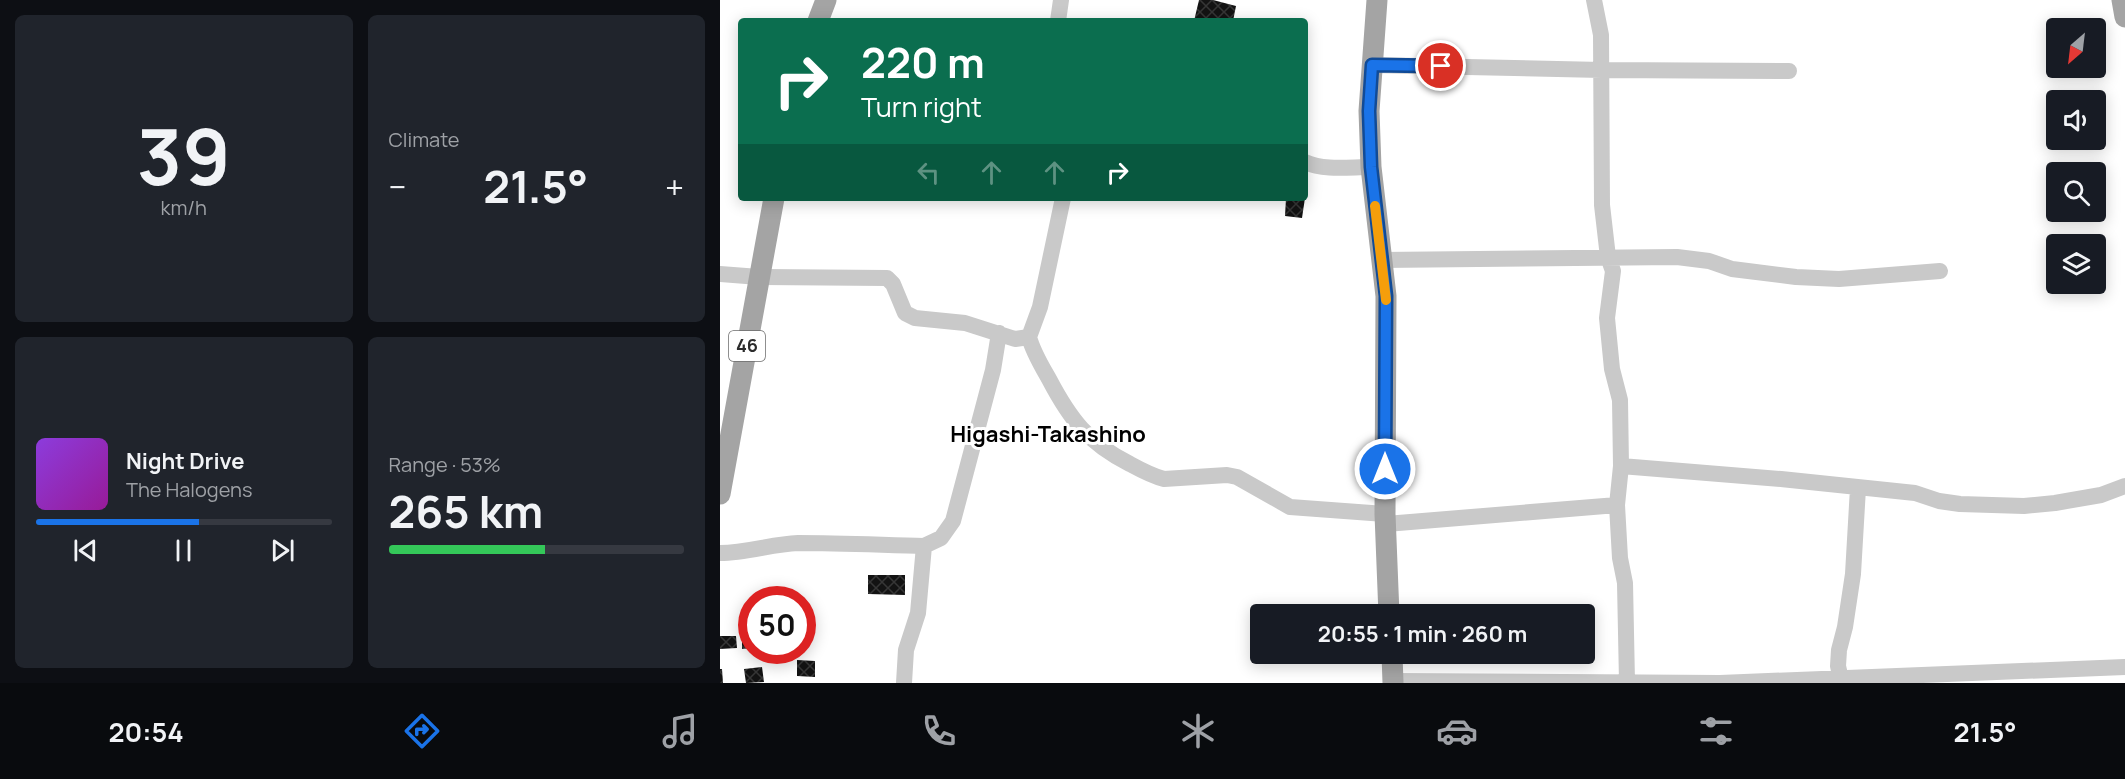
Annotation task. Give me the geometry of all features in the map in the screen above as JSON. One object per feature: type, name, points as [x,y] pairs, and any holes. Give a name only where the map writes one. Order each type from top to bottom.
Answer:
[{"type":"main road","points":[[819,18],[826,0]]},
{"type":"main road","points":[[1377,0],[1369,111],[1371,167],[1386,316],[1386,519],[1389,604]]},
{"type":"main road","points":[[2122,0],[2125,17]]},
{"type":"main road","name":"46","points":[[720,494],[773,201]]},
{"type":"main road","points":[[1392,664],[1393,682]]},
{"type":"street","points":[[1059,18],[1062,0]]},
{"type":"street","points":[[1594,0],[1601,35],[1602,205],[1608,257],[1614,271],[1607,318],[1612,369],[1620,400],[1621,466],[1617,505],[1620,558],[1625,583],[1627,682]]},
{"type":"street","points":[[1372,65],[1789,71]]},
{"type":"street","points":[[1308,163],[1334,168],[1371,167]]},
{"type":"street","points":[[1061,201],[1040,307],[1029,337],[1041,367],[1059,401],[1092,441],[1110,454],[1164,479],[1227,475],[1237,477],[1290,507],[1386,519],[1617,505]]},
{"type":"street","points":[[1381,260],[1677,257],[1709,261],[1743,270],[1796,277],[1839,279],[1940,271]]},
{"type":"street","points":[[720,274],[759,277],[887,278],[893,284],[905,314],[915,318],[965,323],[1015,339],[1029,337]]},
{"type":"street","points":[[720,553],[742,553],[796,543],[924,546],[941,538],[953,521],[993,370],[999,333]]},
{"type":"street","points":[[1621,466],[1915,493],[1939,501],[1960,504],[2024,506],[2101,495],[2125,486]]},
{"type":"street","points":[[1841,679],[1838,666],[1839,650],[1853,574],[1858,488]]},
{"type":"street","points":[[904,683],[906,650],[918,613],[924,546]]},
{"type":"street","points":[[1393,682],[1720,683],[2120,673]]},
{"type":"building","points":[[1199,0],[1213,0],[1236,6],[1234,18],[1195,18]]},
{"type":"building","points":[[1286,201],[1305,201],[1302,218],[1285,216]]},
{"type":"building","points":[[868,575],[905,575],[905,595],[868,594]]},
{"type":"building","points":[[720,636],[736,636],[737,648],[720,649]]},
{"type":"building","points":[[797,664],[815,664],[815,677],[797,676]]},
{"type":"building","points":[[762,667],[764,682],[746,683],[744,669]]},
{"type":"building","points":[[720,669],[722,669],[723,683],[720,683]]},
{"type":"slow traffic","points":[[1375,206],[1386,300]]},
{"type":"district","name":"Higashi-Takashino","points":[[1048,434]]},
{"type":"route","points":[[1385,469],[1386,296],[1371,167],[1369,111],[1372,65],[1441,66]]}]
